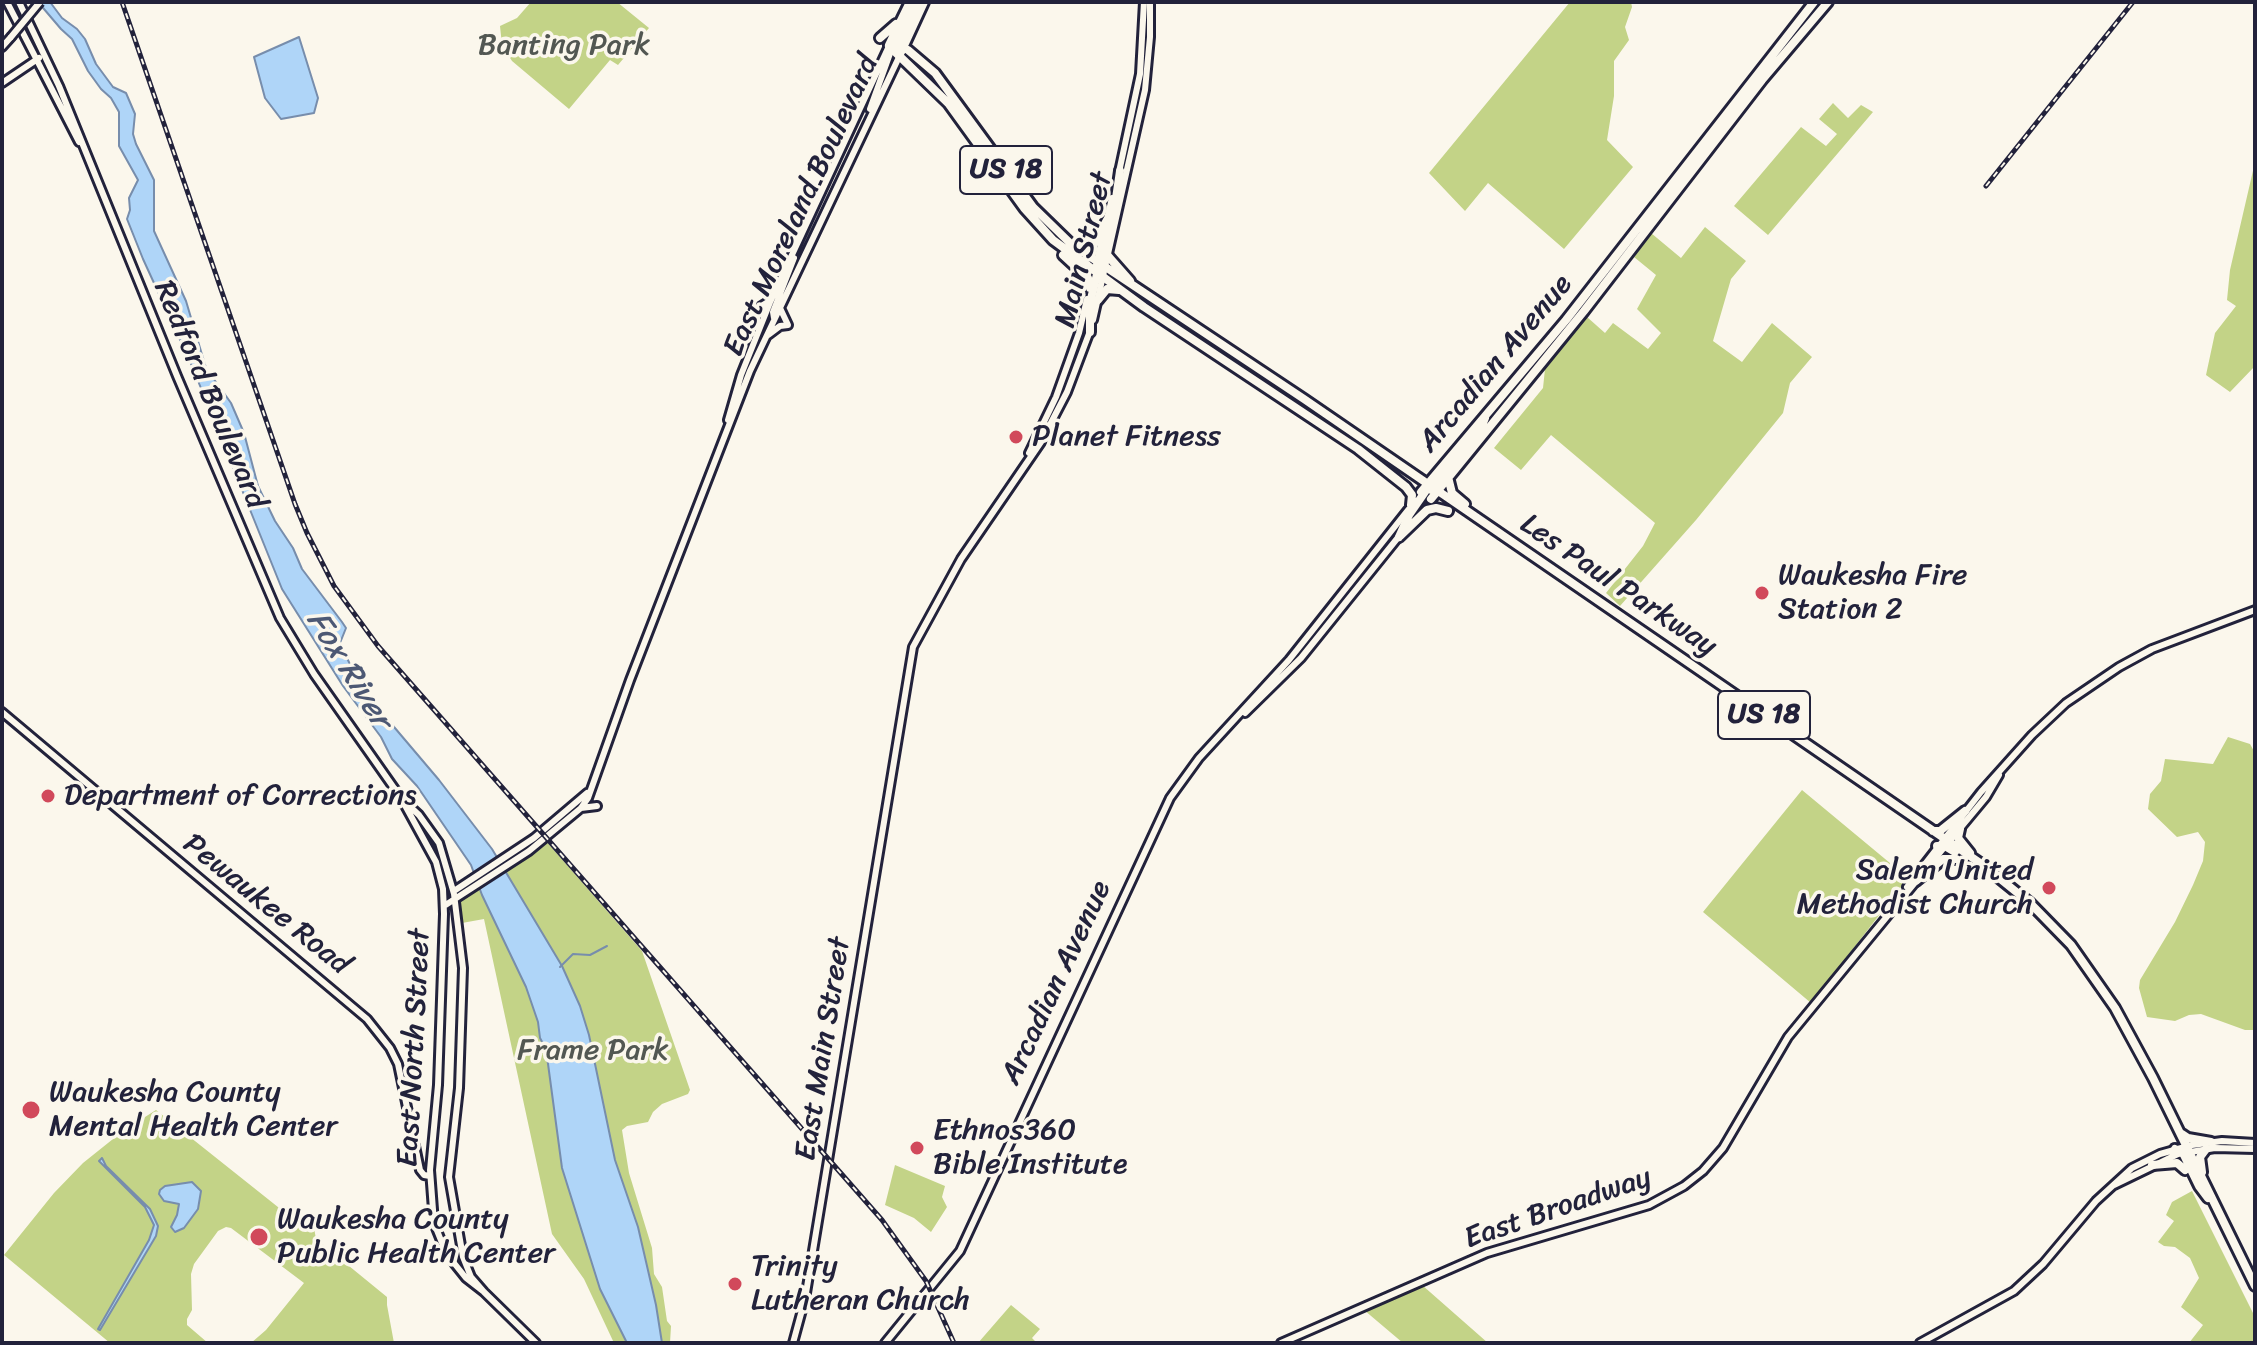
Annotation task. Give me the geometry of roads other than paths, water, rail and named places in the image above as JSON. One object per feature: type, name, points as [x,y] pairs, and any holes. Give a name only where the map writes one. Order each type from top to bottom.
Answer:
[{"type":"main road","name":"Redford Boulevard","points":[[7,2],[41,58]]},
{"type":"main road","name":"Redford Boulevard","points":[[19,2],[257,568],[280,618],[304,658]]},
{"type":"main road","points":[[2,47],[40,2]]},
{"type":"main road","name":"East Moreland Boulevard","points":[[502,864],[514,851],[581,808],[592,788],[725,431],[774,318],[891,72],[902,17],[910,2]]},
{"type":"main road","points":[[865,128],[917,2]]},
{"type":"main road","name":"East Moreland Boulevard","points":[[725,431],[741,375],[771,300],[829,172],[896,48],[910,33],[924,2]]},
{"type":"main road","name":"Main Street","points":[[891,772],[913,647],[961,559],[1053,419],[1089,334],[1098,300],[1099,269],[1107,220],[1138,89],[1144,2]]},
{"type":"main road","name":"Main Street","points":[[1007,490],[1041,432],[1075,344],[1090,288],[1108,256],[1145,90],[1150,2]]},
{"type":"main road","name":"Arcadian Avenue","points":[[1227,727],[1256,704],[1291,669],[1396,541],[1392,537],[1411,505],[1448,477],[1572,326],[1814,2]]},
{"type":"main road","name":"Arcadian Avenue","points":[[1429,491],[1443,465],[1566,320],[1742,99],[1828,2]]},
{"type":"main road","points":[[880,38],[902,17]]},
{"type":"main road","points":[[1144,26],[1149,50]]},
{"type":"main road","name":"US 18","points":[[910,33],[912,46],[943,83],[1014,188],[1040,215],[1121,290],[1358,449],[1406,487],[1412,495],[1411,505]]},
{"type":"main road","points":[[896,48],[927,66]]},
{"type":"main road","points":[[896,48],[943,83]]},
{"type":"main road","name":"US 18","points":[[896,48],[948,103],[998,165],[1024,208],[1049,236],[1268,376],[1416,477],[1429,491]]},
{"type":"main road","points":[[2,83],[41,58]]},
{"type":"main road","points":[[891,72],[903,64],[911,65]]},
{"type":"main road","points":[[836,157],[836,173],[840,181]]},
{"type":"main road","points":[[1089,334],[1090,303],[1115,205],[1120,171]]},
{"type":"main road","points":[[829,172],[835,192]]},
{"type":"main road","points":[[1074,247],[1084,250],[1092,248],[1107,220]]},
{"type":"main road","points":[[774,318],[773,312],[800,235]]},
{"type":"main road","points":[[1049,236],[1086,277],[1090,288]]},
{"type":"main road","points":[[1108,256],[1124,275],[1169,311]]},
{"type":"main road","points":[[1098,300],[1106,290],[1121,290]]},
{"type":"main road","points":[[755,310],[771,300]]},
{"type":"main road","points":[[1086,303],[1082,332],[1089,334]]},
{"type":"main road","points":[[757,338],[764,341],[780,326],[788,325],[780,308]]},
{"type":"main road","points":[[1075,344],[1089,334]]},
{"type":"main road","points":[[1189,335],[1215,348],[1261,379],[1268,376]]},
{"type":"main road","points":[[1295,406],[1381,454]]},
{"type":"main road","points":[[1396,541],[1409,515],[1481,428],[1489,410]]},
{"type":"main road","points":[[1416,477],[1427,476],[1443,465]]},
{"type":"main road","points":[[1448,477],[1452,493],[1509,540]]},
{"type":"main road","points":[[1429,491],[1482,527],[1509,540]]},
{"type":"main road","points":[[1396,541],[1427,510],[1436,508],[1448,511]]},
{"type":"main road","name":"Arcadian Avenue","points":[[885,1343],[961,1250],[1161,815],[1189,771],[1289,660],[1405,514]]},
{"type":"main road","name":"Les Paul Parkway","points":[[1509,540],[1932,830],[1943,844],[1978,862],[2046,918],[2102,986],[2123,1021],[2179,1131],[2182,1150],[2204,1181],[2255,1286]]},
{"type":"main road","name":"East Broadway","points":[[1281,1343],[1487,1253],[1649,1205],[1684,1186],[1703,1171],[1723,1148],[1787,1039],[1916,881],[1965,811],[2048,719],[2121,666],[2171,640],[2255,610]]},
{"type":"main road","name":"East North Street","points":[[304,658],[401,798],[436,862],[444,906],[438,1085],[430,1176],[437,1234],[460,1271],[484,1292]]},
{"type":"main road","points":[[1717,695],[1724,693],[1753,713],[1775,723]]},
{"type":"main road","name":"Pewaukee Road","points":[[2,712],[367,1019],[390,1048],[398,1064],[420,1170],[430,1176]]},
{"type":"main road","name":"East Main Street","points":[[793,1343],[806,1296],[891,772]]},
{"type":"main road","name":"East Broadway","points":[[1905,892],[1912,879],[1986,797],[1999,775]]},
{"type":"main road","name":"East Moreland Boulevard","points":[[444,906],[453,896],[560,821],[592,788]]},
{"type":"main road","name":"East North Street","points":[[401,798],[434,835],[451,877],[453,896]]},
{"type":"main road","points":[[581,808],[597,806]]},
{"type":"main road","points":[[1932,830],[1940,831],[1965,811]]},
{"type":"main road","points":[[1960,829],[1959,840],[1978,862]]},
{"type":"main road","points":[[423,839],[432,847],[453,896],[463,968],[459,1088],[450,1188],[465,1264],[484,1292],[536,1343]]},
{"type":"main road","points":[[1943,844],[1994,874]]},
{"type":"main road","points":[[1916,881],[1943,859],[1956,859]]},
{"type":"main road","points":[[451,877],[457,882],[473,883]]},
{"type":"main road","points":[[2179,1131],[2209,1146]]},
{"type":"main road","points":[[2204,1181],[2200,1157],[2209,1146]]},
{"type":"main road","points":[[1920,1343],[2017,1289],[2132,1168],[2182,1150],[2209,1146],[2255,1146]]},
{"type":"main road","points":[[2111,1188],[2182,1150]]},
{"type":"main road","points":[[2182,1150],[2199,1186],[2219,1211]]},
{"type":"main road","points":[[2152,1165],[2177,1163],[2185,1170]]},
{"type":"water","name":"Fox River","points":[[38,2],[50,2],[62,18],[77,29],[113,87],[126,93],[135,114],[133,134],[136,144],[154,180],[154,231],[186,301],[206,368],[231,403],[244,433],[258,486],[275,521],[293,548],[302,569],[346,628],[340,643],[361,688],[439,780],[492,849],[562,966],[589,1035],[615,1160],[638,1227],[662,1343],[627,1343],[600,1289],[562,1168],[546,1049],[526,987],[471,865],[417,786],[392,759],[381,737],[343,686],[282,589],[192,366],[127,219],[129,198],[138,180],[119,146],[119,112],[88,71],[72,39]]},
{"type":"water","points":[[299,37],[318,98],[314,113],[281,119],[265,98],[254,57]]},
{"type":"water","points":[[102,1158],[106,1166],[150,1209],[158,1226],[156,1236],[100,1330],[149,1240],[154,1225],[145,1207],[99,1161]]},
{"type":"water","points":[[192,1182],[201,1191],[198,1209],[184,1228],[175,1232],[171,1227],[179,1204],[164,1201],[160,1190],[165,1186]]},
{"type":"waterway","points":[[560,967],[573,954],[590,955],[607,946]]},
{"type":"railway","points":[[122,2],[295,504],[334,586],[378,646],[882,1220],[926,1281],[954,1343]]},
{"type":"railway","points":[[1986,186],[2133,2]]},
{"type":"place","name":"Planet Fitness","points":[[1016,437]]},
{"type":"place","name":"Waukesha Fire Station 2","points":[[1762,593]]},
{"type":"place","name":"Department of Corrections","points":[[48,796]]},
{"type":"place","name":"Salem United Methodist Church","points":[[2049,888]]},
{"type":"place","name":"Waukesha County Mental Health Center","points":[[31,1110]]},
{"type":"place","name":"Ethnos360 Bible Institute","points":[[917,1148]]},
{"type":"place","name":"Waukesha County Public Health Center","points":[[259,1237]]},
{"type":"place","name":"Trinity Lutheran Church","points":[[735,1284]]},
{"type":"park label","name":"Banting Park","points":[[564,46]]},
{"type":"park label","name":"Frame Park","points":[[593,1051]]}]
